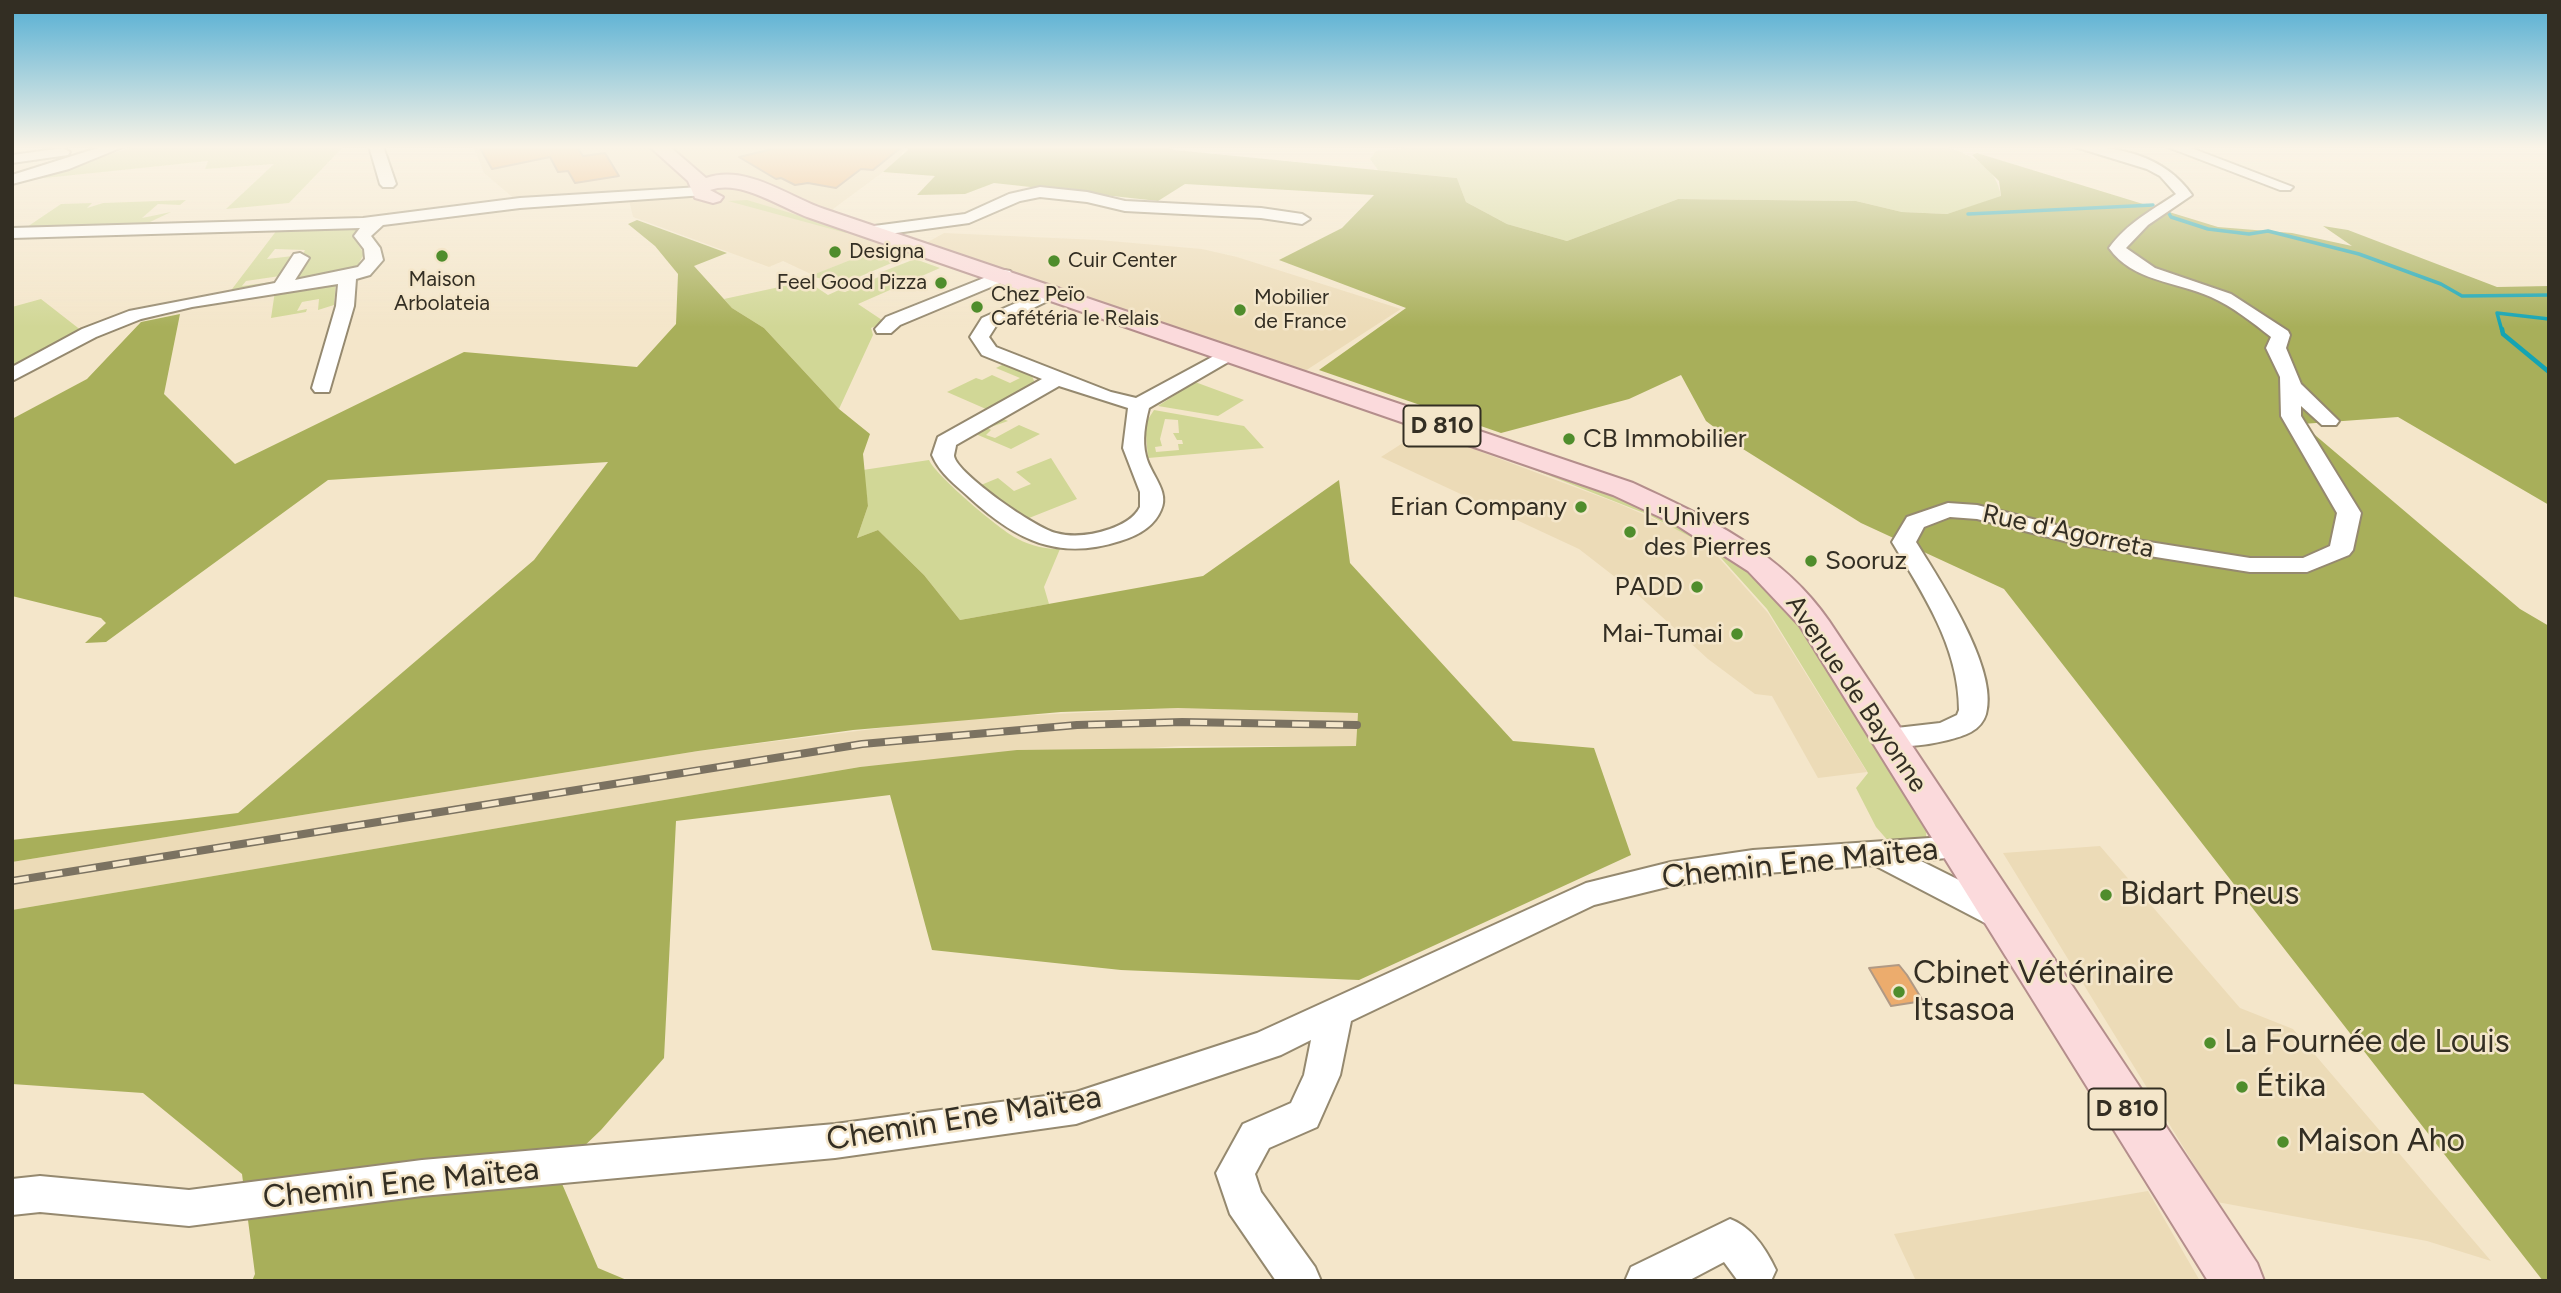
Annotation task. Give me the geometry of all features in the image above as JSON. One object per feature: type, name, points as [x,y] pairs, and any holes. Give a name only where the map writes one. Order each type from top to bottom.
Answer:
[{"type":"main road","name":"Avenue de Bayonne","points":[[793,206],[1004,275],[1623,489],[1722,539],[1759,564],[1813,621],[2238,1281]]},
{"type":"street","points":[[12,233],[306,225],[491,206]]},
{"type":"street","points":[[874,231],[969,218],[995,206]]},
{"type":"street","points":[[1135,206],[1228,211],[1302,219]]},
{"type":"street","points":[[2166,206],[2127,235],[2118,248],[2124,258],[2144,269],[2216,293],[2245,309],[2281,335]]},
{"type":"street","points":[[12,375],[89,333],[135,315],[364,271],[374,260],[372,248],[362,236],[382,219]]},
{"type":"street","points":[[281,288],[300,258]]},
{"type":"street","points":[[322,388],[345,306],[348,275]]},
{"type":"street","points":[[884,329],[893,321],[1004,275]]},
{"type":"street","points":[[1052,292],[989,322],[979,337],[989,351],[1104,396],[1139,405],[1232,354]]},
{"type":"street","name":"Rue d'Agorreta","points":[[1889,737],[1954,729],[1969,720],[1973,712],[1971,675],[1952,622],[1904,542],[1914,522],[1948,510],[1977,512],[2080,538],[2250,565],[2308,565],[2341,550],[2349,513],[2291,416],[2290,377],[2276,348],[2281,335]]},
{"type":"street","points":[[1058,378],[946,442],[943,455],[948,466],[1011,523],[1038,537],[1077,544],[1093,542],[1130,529],[1147,516],[1152,502],[1150,491],[1137,463],[1133,444],[1139,405]]},
{"type":"street","name":"Rue d'Agorreta","points":[[2291,386],[2329,421]]},
{"type":"street","name":"Chemin Ene Maïtea","points":[[12,1197],[40,1194],[189,1208],[422,1178],[713,1154],[1076,1108],[1268,1044],[1586,895],[1671,874],[1753,862],[1959,847]]},
{"type":"street","points":[[1878,853],[2005,918]]},
{"type":"street","points":[[1300,1281],[1244,1201],[1235,1173],[1256,1136],[1304,1115],[1322,1075],[1335,1012]]},
{"type":"street","points":[[1646,1281],[1730,1238],[1755,1270]]},
{"type":"shaded area","points":[[630,206],[837,206],[833,209],[888,245],[813,275],[783,261],[769,267],[633,217]]},
{"type":"shaded area","points":[[944,233],[1099,240],[1202,249],[1237,257],[1401,309],[1305,371],[926,243]]},
{"type":"shaded area","points":[[1423,430],[1617,503],[1673,527],[1712,550],[1768,613],[1867,772],[1818,778],[1772,696],[1755,694],[1708,659],[1637,594],[1579,549],[1381,457]]},
{"type":"shaded area","points":[[1178,708],[1358,713],[1356,746],[1180,746],[860,767],[12,910],[12,862],[698,751],[953,719]]},
{"type":"shaded area","points":[[2100,846],[2240,1008],[2293,1029],[2491,1261],[2427,1241],[2217,1202],[2003,853]]},
{"type":"shaded area","points":[[2148,1191],[2200,1281],[1916,1281],[1894,1234]]},
{"type":"green space","points":[[58,206],[89,206],[87,208],[155,206],[142,218],[171,212],[150,222],[156,223],[151,227],[24,229]]},
{"type":"green space","points":[[229,206],[254,206],[226,209]]},
{"type":"green space","points":[[748,206],[768,206],[854,232],[846,233]]},
{"type":"green space","points":[[1363,206],[1474,206],[1507,224],[1567,241],[1659,206],[1878,206],[1902,212],[1947,214],[1970,206],[2151,206],[2218,227],[2292,233],[2352,246],[2323,226],[2348,230],[2497,287],[2549,286],[2549,505],[2398,417],[2302,424],[2520,609],[2549,626],[2549,1281],[2543,1281],[2004,589],[1861,523],[1743,449],[1706,421],[1681,375],[1629,399],[1501,433],[1319,370],[1406,308],[1279,260],[1342,228]]},
{"type":"green space","points":[[1474,206],[1659,206],[1567,241],[1507,224]]},
{"type":"green space","points":[[1878,206],[1971,206],[1947,214],[1902,212]]},
{"type":"green space","points":[[637,220],[727,253],[694,266],[732,308],[764,328],[839,409],[870,434],[863,454],[868,506],[857,538],[878,530],[924,575],[960,620],[1203,576],[1339,480],[1350,563],[1513,741],[1594,748],[1631,855],[1359,980],[1121,970],[932,950],[890,795],[676,821],[664,1058],[601,1130],[557,1172],[598,1268],[629,1281],[252,1281],[255,1274],[242,1174],[143,1093],[12,1084],[12,910],[860,767],[1017,750],[1356,746],[1358,713],[1178,708],[1061,712],[853,730],[698,751],[12,862],[12,840],[238,813],[534,560],[608,462],[328,480],[106,642],[85,643],[106,623],[101,618],[12,596],[12,419],[87,379],[141,322],[180,314],[164,394],[235,464],[464,352],[637,367],[676,324],[678,274],[655,246],[628,224]]},
{"type":"green space","points":[[360,227],[353,236],[364,254],[355,270],[291,283],[308,255],[302,256],[305,250],[275,249],[267,259],[293,256],[280,276],[246,281],[242,286],[279,281],[264,287],[229,293],[277,230]]},
{"type":"green space","points":[[888,245],[915,253],[840,285],[823,284],[831,281],[810,276]]},
{"type":"green space","points":[[915,259],[940,268],[858,304],[885,322],[871,328],[873,335],[839,409],[764,328],[732,308],[724,299],[807,281],[828,295],[839,290],[845,292],[850,290],[845,288],[870,277],[874,279],[883,275],[879,273]]},
{"type":"green space","points":[[336,281],[334,305],[318,310],[319,299],[302,302],[297,311],[307,309],[306,312],[271,318],[275,291]]},
{"type":"green space","points":[[41,299],[82,331],[12,366],[12,307]]},
{"type":"green space","points":[[1004,364],[1031,374],[1035,383],[986,409],[947,392],[976,378],[982,380],[992,375],[1010,383],[1020,378],[996,368]]},
{"type":"green space","points":[[1195,382],[1244,400],[1218,416],[1158,406]]},
{"type":"green space","points":[[1154,410],[1244,426],[1264,448],[1148,458],[1145,424]],"holes":[[[1165,419],[1178,420],[1179,433],[1173,433],[1177,440],[1182,440],[1183,444],[1178,444],[1179,450],[1156,452],[1155,447],[1162,446],[1160,439]]]},
{"type":"green space","points":[[999,417],[1008,421],[988,428],[991,430],[986,435],[995,438],[1019,425],[1040,434],[1011,449],[971,432]]},
{"type":"green space","points":[[1444,434],[1598,487],[1676,521],[1746,567],[1798,621],[1927,822],[1926,837],[1917,843],[1890,843],[1876,827],[1856,788],[1868,773],[1767,609],[1713,549],[1649,515]]},
{"type":"green space","points":[[1051,458],[1077,499],[1024,520],[981,485],[998,478],[1014,491],[1031,484],[1016,472]]},
{"type":"green space","points":[[929,460],[956,490],[1010,534],[1033,545],[1060,549],[1044,587],[1049,604],[960,620],[924,575],[878,530],[857,538],[868,506],[863,470]]},
{"type":"building","name":"Cbinet Vétérinaire Itsasoa","points":[[1899,965],[1923,1001],[1891,1006],[1869,968]]},
{"type":"waterway","points":[[1968,214],[2125,206]]},
{"type":"waterway","points":[[2167,210],[2171,217],[2208,229],[2249,234],[2268,231],[2359,254],[2441,284],[2462,296],[2549,295]]},
{"type":"waterway","points":[[2502,331],[2497,313],[2549,319]]},
{"type":"waterway","points":[[2502,329],[2503,334],[2549,372]]},
{"type":"railway","points":[[12,881],[862,744],[1077,725],[1182,722],[1357,725]]},
{"type":"place","name":"Designa","points":[[835,252]]},
{"type":"place","name":"Maison Arbolateia","points":[[442,256]]},
{"type":"place","name":"Cuir Center","points":[[1054,261]]},
{"type":"place","name":"Feel Good Pizza","points":[[941,283]]},
{"type":"place","name":"Chez Peïo Cafétéria le Relais","points":[[977,307]]},
{"type":"place","name":"Mobilier de France","points":[[1240,310]]},
{"type":"place","name":"CB Immobilier","points":[[1569,439]]},
{"type":"place","name":"Erian Company","points":[[1581,507]]},
{"type":"place","name":"L'Univers des Pierres","points":[[1630,532]]},
{"type":"place","name":"Sooruz","points":[[1811,561]]},
{"type":"place","name":"PADD","points":[[1697,587]]},
{"type":"place","name":"Mai-Tumai","points":[[1737,634]]},
{"type":"place","name":"Bidart Pneus","points":[[2106,895]]},
{"type":"place","name":"Cbinet Vétérinaire Itsasoa","points":[[1899,992]]},
{"type":"place","name":"La Fournée de Louis","points":[[2210,1043]]},
{"type":"place","name":"Étika","points":[[2242,1087]]},
{"type":"place","name":"Maison Aho","points":[[2283,1142]]}]
